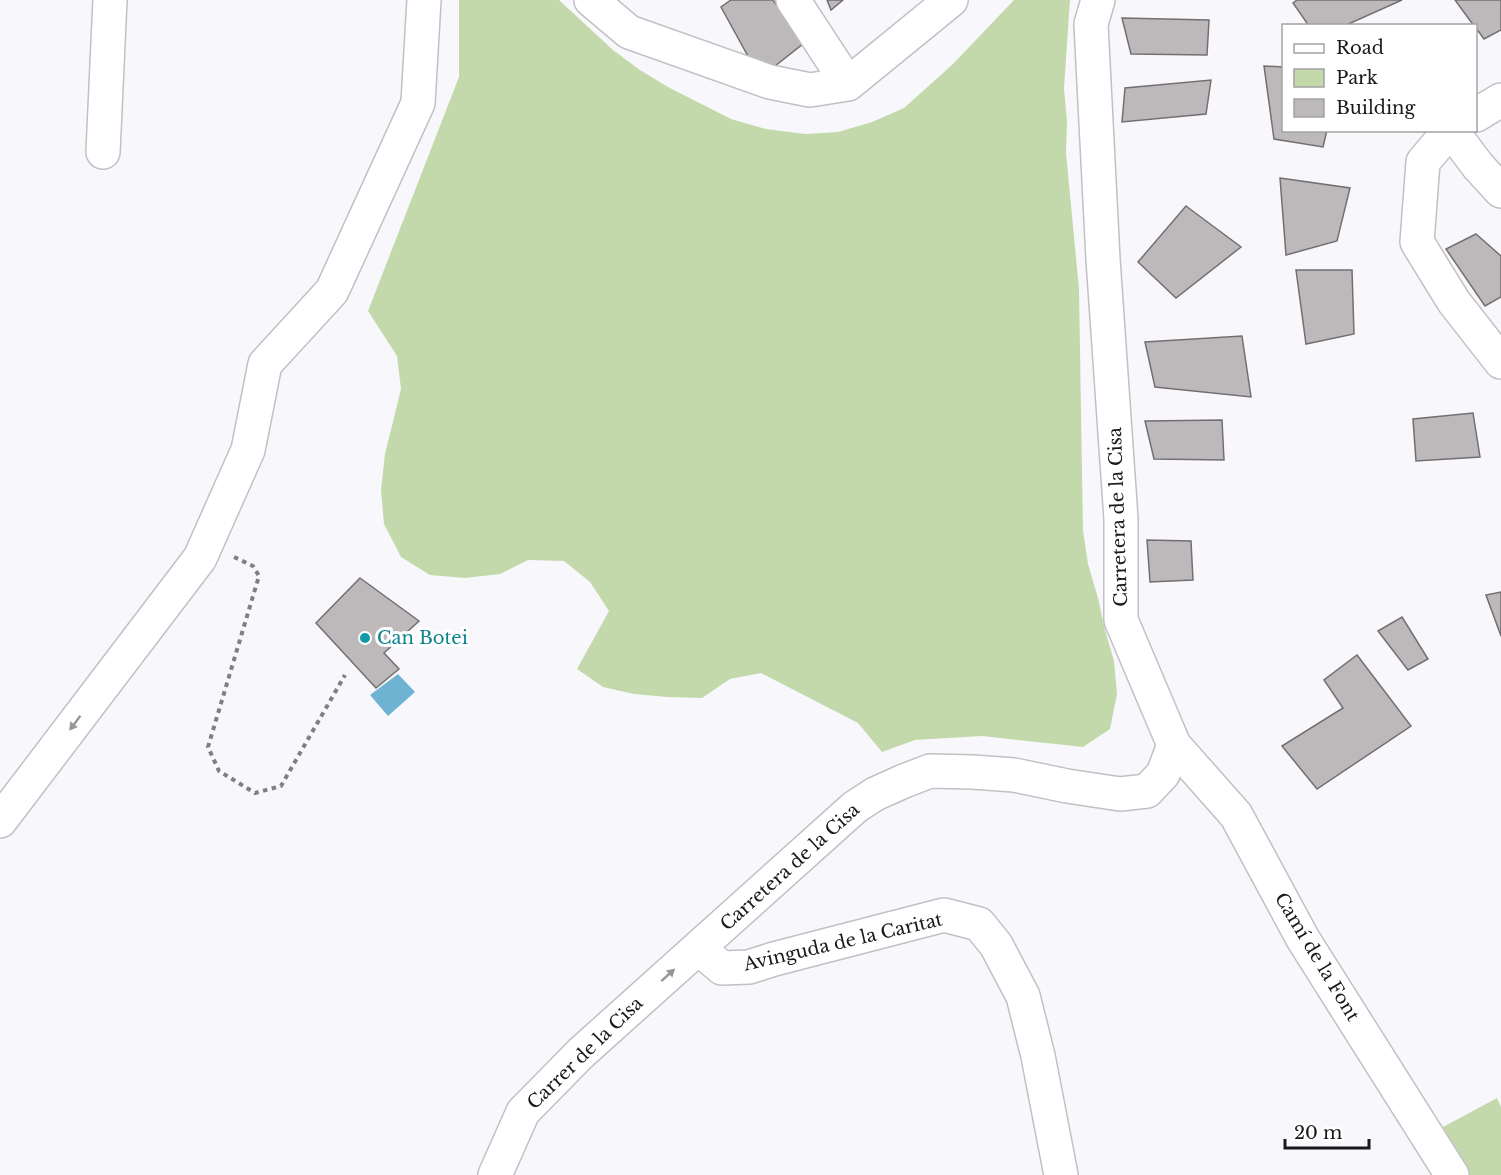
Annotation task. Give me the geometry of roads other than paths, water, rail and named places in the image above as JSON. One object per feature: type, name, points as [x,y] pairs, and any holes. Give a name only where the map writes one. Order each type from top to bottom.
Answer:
[{"type":"street","points":[[103,152],[110,0]]},
{"type":"street","points":[[0,821],[200,558],[248,450],[265,364],[332,291],[418,103],[424,0]]},
{"type":"street","points":[[591,0],[629,32],[770,82],[810,90],[848,84],[951,0]]},
{"type":"street","points":[[793,0],[848,84]]},
{"type":"street","name":"Carretera de la Cisa","points":[[698,948],[855,807],[875,794],[930,771],[1014,775],[1120,794],[1147,790],[1163,774],[1174,745],[1121,620],[1121,519],[1103,259],[1091,24],[1098,0]]},
{"type":"street","points":[[1477,114],[1501,100]]},
{"type":"street","points":[[1448,132],[1423,162],[1417,242],[1454,302],[1501,362]]},
{"type":"street","points":[[1452,132],[1501,191]]},
{"type":"street","name":"Camí de la Font","points":[[1174,745],[1236,815],[1303,939],[1452,1175]]},
{"type":"street","name":"Avinguda de la Caritat","points":[[698,948],[722,968],[749,967],[944,915],[979,924],[996,945],[1023,996],[1038,1056],[1061,1175]]},
{"type":"street","name":"Carrer de la Cisa","points":[[495,1175],[522,1112],[581,1053],[698,948]]},
{"type":"water","points":[[398,674],[415,692],[388,716],[370,695]]},
{"type":"place","name":"Can Botei","points":[[365,638]]}]
